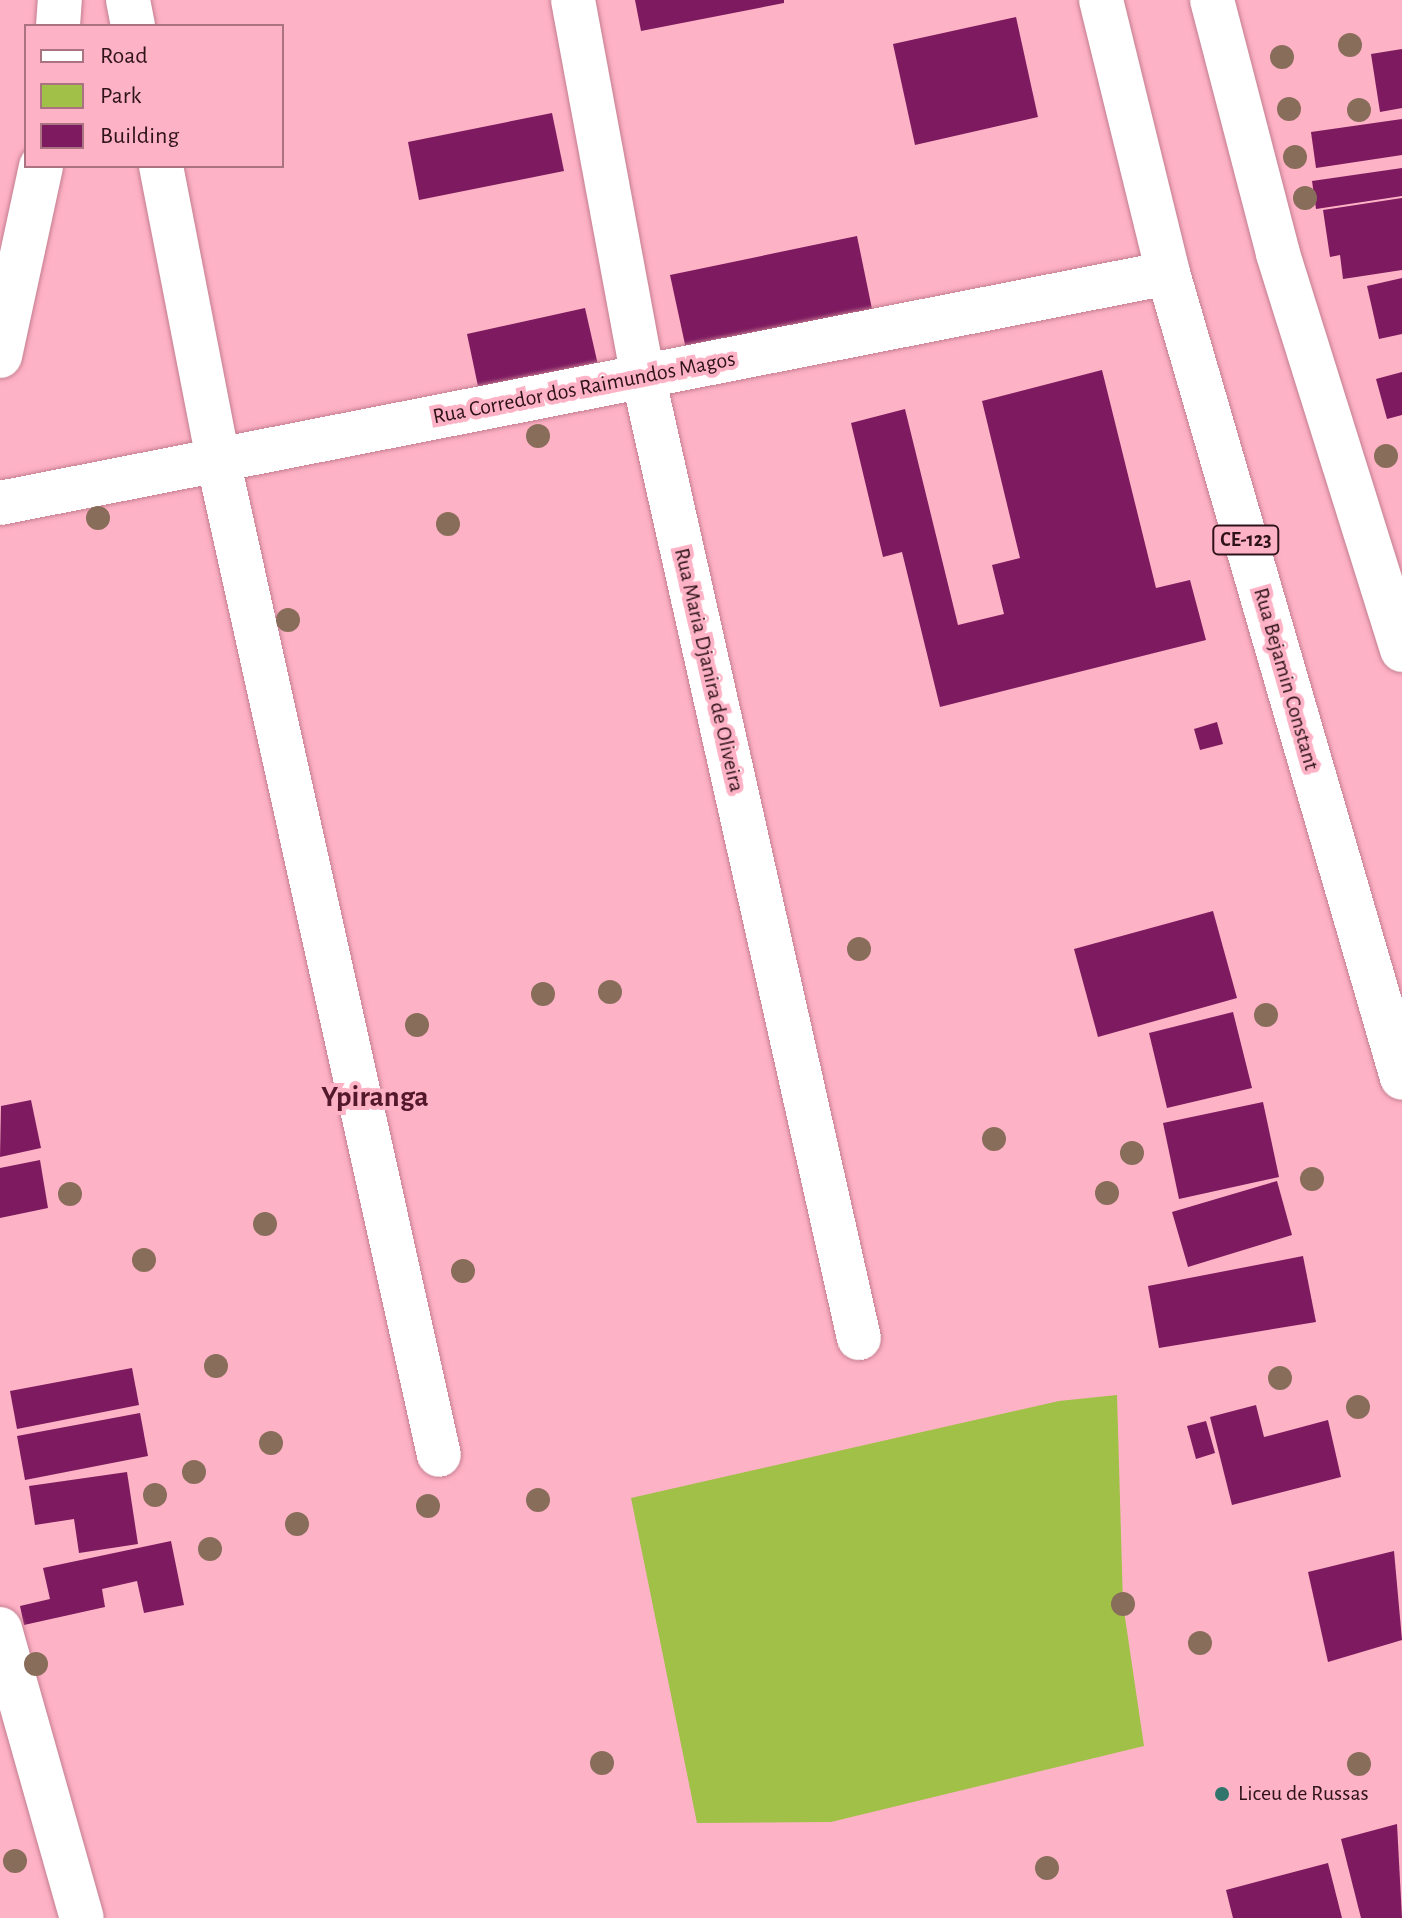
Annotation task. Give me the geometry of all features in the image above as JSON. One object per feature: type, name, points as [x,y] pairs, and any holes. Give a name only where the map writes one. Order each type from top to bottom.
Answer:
[{"type":"street","points":[[58,24],[60,0]]},
{"type":"street","points":[[128,0],[133,24]]},
{"type":"street","name":"Rua Maria Djanira de Oliveira","points":[[573,0],[643,376],[859,1338]]},
{"type":"street","name":"Rua Bejamin Constant","points":[[1101,0],[1168,273],[1402,1078]]},
{"type":"street","points":[[1212,0],[1278,254],[1402,650]]},
{"type":"street","points":[[0,356],[41,168]]},
{"type":"street","points":[[161,168],[218,460],[439,1455]]},
{"type":"street","name":"Rua Corredor dos Raimundos Magos","points":[[0,503],[1168,273]]},
{"type":"street","points":[[0,1629],[82,1918]]},
{"type":"green space","points":[[1117,1395],[1123,1604],[1144,1746],[831,1822],[697,1823],[631,1498],[1059,1401]]},
{"type":"building","points":[[635,0],[784,0],[784,3],[641,31]]},
{"type":"building","points":[[1016,17],[1038,117],[915,145],[893,44]]},
{"type":"building","points":[[1402,49],[1402,108],[1380,112],[1371,54]]},
{"type":"building","points":[[552,113],[564,171],[419,200],[408,142]]},
{"type":"building","points":[[1402,119],[1402,155],[1316,168],[1311,132]]},
{"type":"building","points":[[1402,168],[1402,196],[1316,209],[1312,181]]},
{"type":"building","points":[[1402,198],[1402,270],[1343,279],[1340,255],[1330,257],[1323,210]]},
{"type":"building","points":[[857,236],[872,309],[686,349],[670,275]]},
{"type":"building","points":[[1402,278],[1402,334],[1379,339],[1367,286]]},
{"type":"building","points":[[585,308],[598,365],[479,391],[467,334]]},
{"type":"building","points":[[1102,370],[1156,588],[1190,580],[1206,640],[940,707],[902,552],[883,557],[851,423],[905,409],[958,625],[1004,614],[992,565],[1020,558],[982,401]]},
{"type":"building","points":[[1402,372],[1402,415],[1387,419],[1376,379]]},
{"type":"building","points":[[1217,722],[1223,744],[1200,750],[1194,729]]},
{"type":"building","points":[[1213,911],[1237,998],[1098,1037],[1074,949]]},
{"type":"building","points":[[1233,1012],[1252,1088],[1167,1108],[1149,1033]]},
{"type":"building","points":[[31,1100],[41,1148],[0,1157],[1,1106]]},
{"type":"building","points":[[1263,1102],[1279,1177],[1179,1199],[1163,1123]]},
{"type":"building","points":[[40,1160],[48,1208],[0,1218],[0,1168]]},
{"type":"building","points":[[1277,1181],[1292,1235],[1188,1267],[1172,1212]]},
{"type":"building","points":[[1303,1256],[1316,1322],[1159,1348],[1148,1286]]},
{"type":"building","points":[[132,1368],[139,1405],[17,1429],[10,1391]]},
{"type":"building","points":[[1256,1405],[1264,1437],[1328,1420],[1341,1477],[1232,1505],[1210,1417]]},
{"type":"building","points":[[140,1413],[148,1456],[25,1480],[17,1436]]},
{"type":"building","points":[[1206,1421],[1215,1453],[1196,1459],[1187,1426]]},
{"type":"building","points":[[127,1472],[138,1544],[79,1553],[74,1519],[35,1525],[29,1486]]},
{"type":"building","points":[[171,1541],[184,1605],[144,1613],[137,1581],[102,1589],[105,1607],[24,1625],[20,1606],[50,1599],[43,1568]]},
{"type":"building","points":[[1394,1551],[1402,1640],[1328,1662],[1308,1572]]},
{"type":"building","points":[[1397,1824],[1402,1918],[1361,1918],[1341,1839]]},
{"type":"building","points":[[1328,1863],[1342,1918],[1233,1918],[1226,1890]]},
{"type":"place","name":"Liceu de Russas","points":[[1222,1794]]},
{"type":"district","name":"Ypiranga","points":[[375,1097]]}]
